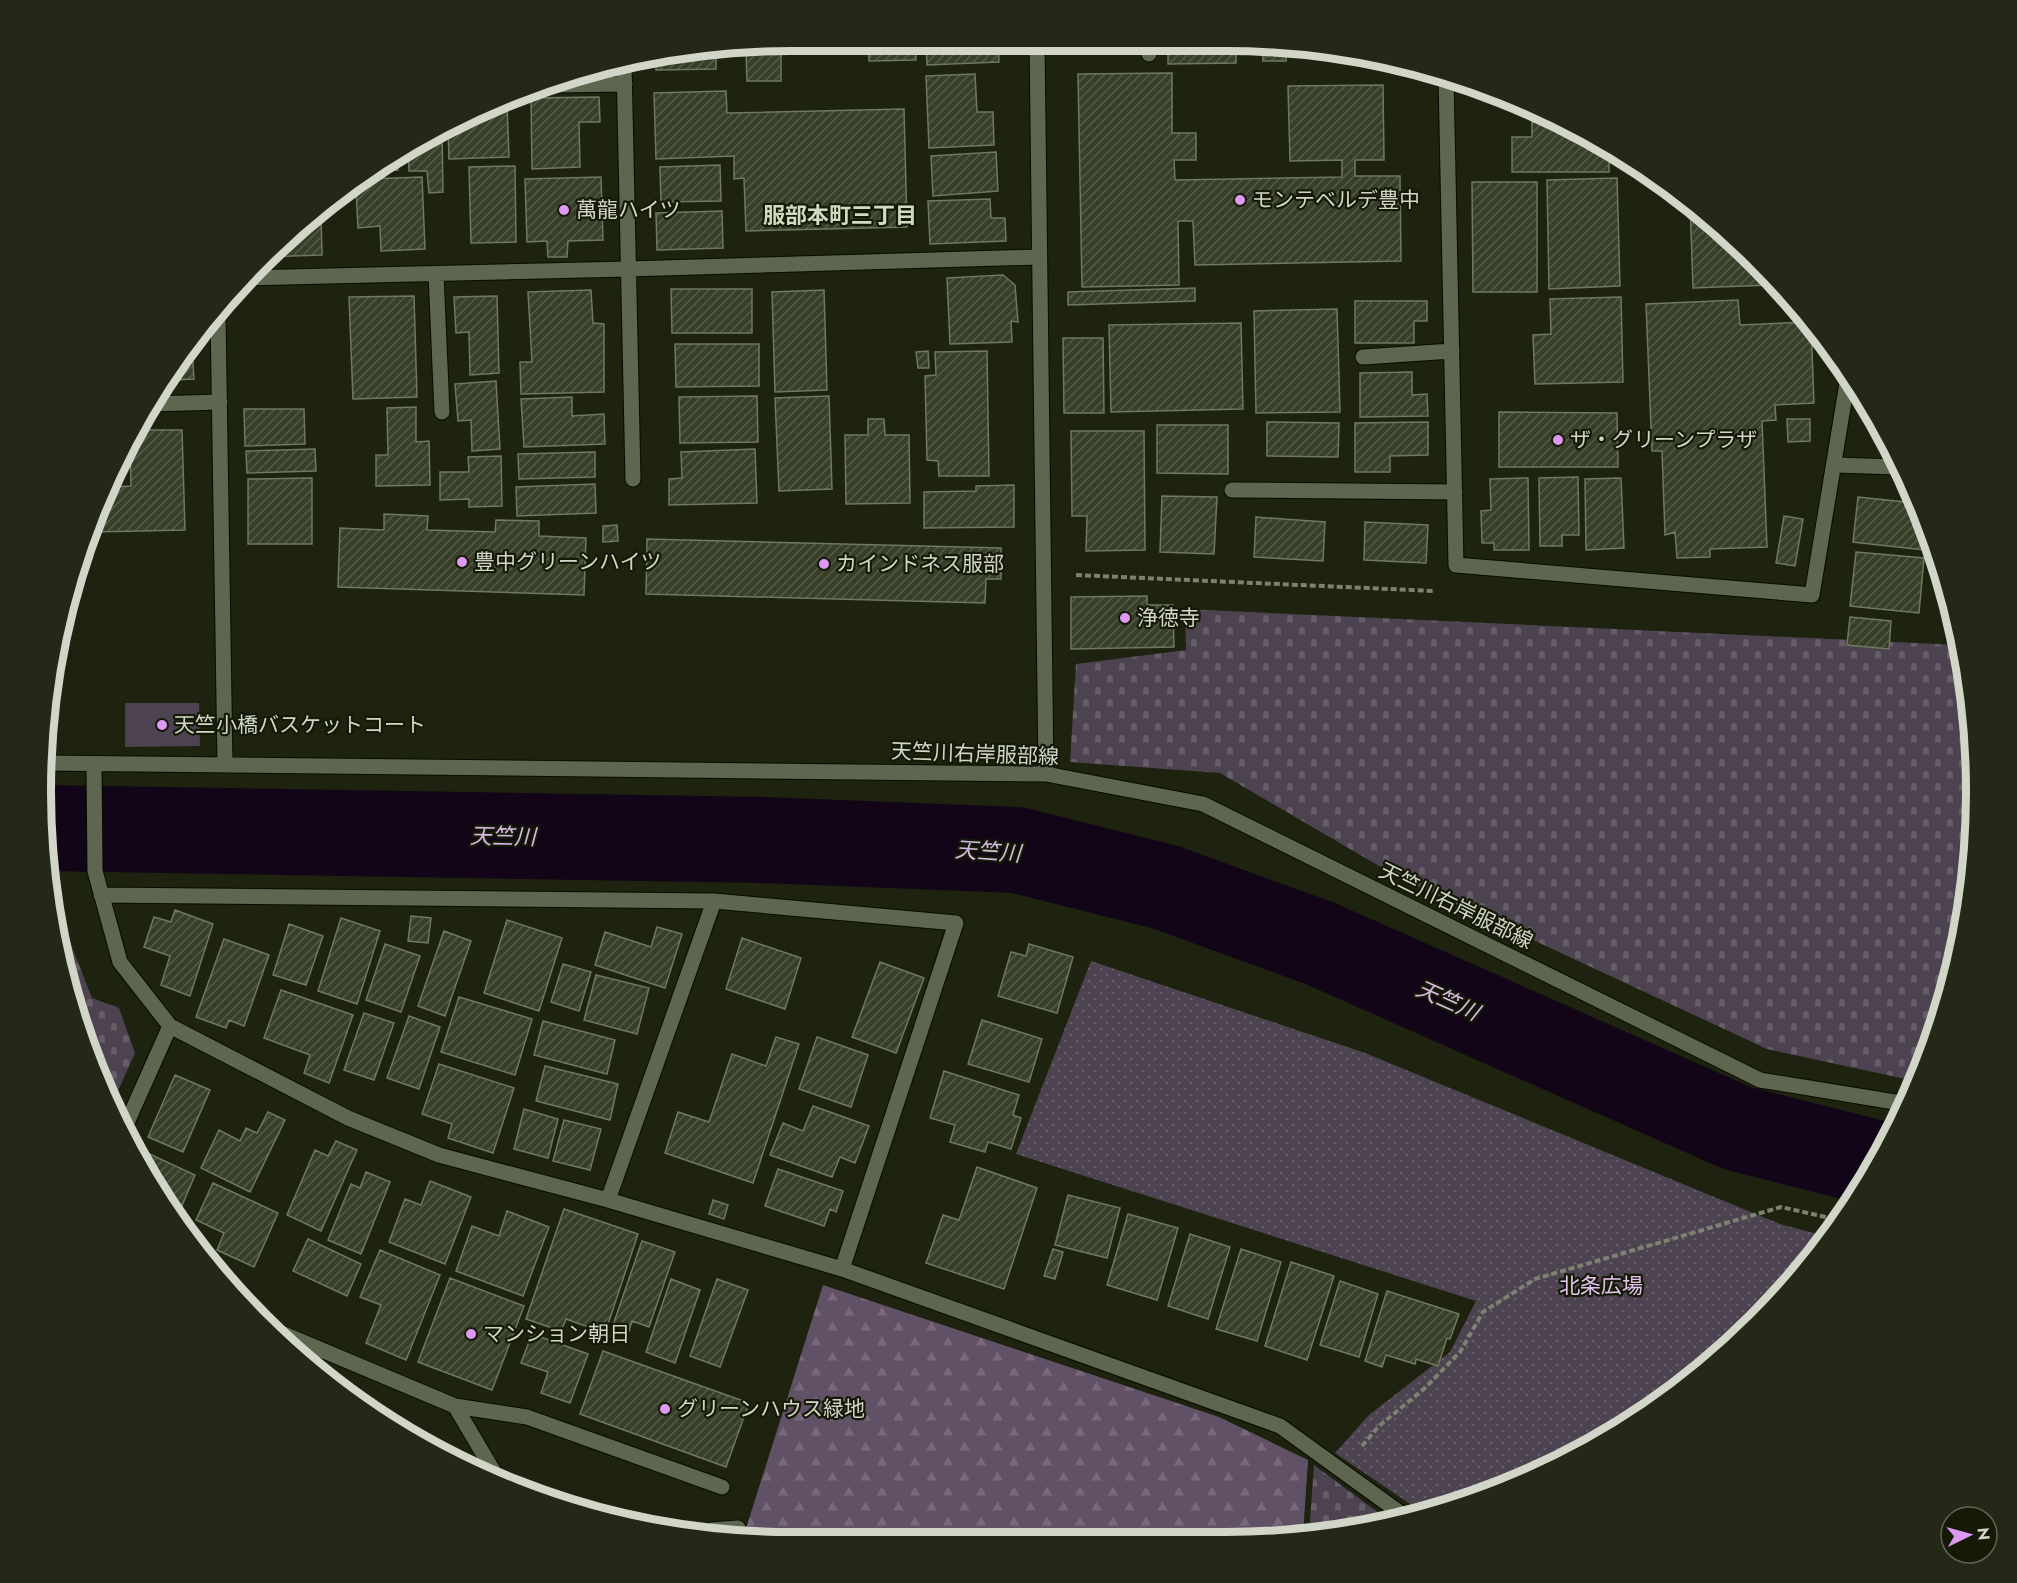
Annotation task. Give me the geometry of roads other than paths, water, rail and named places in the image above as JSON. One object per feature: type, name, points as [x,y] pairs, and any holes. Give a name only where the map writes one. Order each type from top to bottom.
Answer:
[{"type":"street","points":[[1037,51],[1046,774]]},
{"type":"street","points":[[624,70],[633,479]]},
{"type":"street","points":[[571,85],[625,84]]},
{"type":"street","points":[[1446,85],[1456,566],[1812,595],[1846,388]]},
{"type":"street","points":[[259,278],[1039,257]]},
{"type":"street","points":[[436,274],[442,412]]},
{"type":"street","points":[[218,324],[225,765]]},
{"type":"street","points":[[1363,357],[1452,351]]},
{"type":"street","points":[[161,404],[220,402]]},
{"type":"street","points":[[1834,465],[1891,467]]},
{"type":"street","points":[[1232,490],[1455,492]]},
{"type":"street","name":"天竺川右岸服部線","points":[[52,763],[1046,774],[1203,804],[1760,1080],[1898,1102]]},
{"type":"street","points":[[94,764],[94,871],[120,962],[170,1026],[348,1118],[440,1155],[608,1200],[842,1269],[1280,1426],[1398,1511]]},
{"type":"street","points":[[101,895],[714,901],[956,923],[842,1269]]},
{"type":"street","points":[[608,1200],[714,901]]},
{"type":"street","points":[[128,1121],[170,1026]]},
{"type":"street","points":[[292,1337],[455,1406],[527,1417],[722,1487]]},
{"type":"street","points":[[455,1406],[492,1469]]},
{"type":"street","points":[[728,1529],[738,1528]]},
{"type":"waterway","name":"天竺川","points":[[53,828],[763,840],[1017,850],[1165,887],[1319,943],[1737,1128],[1867,1161]]},
{"type":"place","name":"モンテベルデ豊中","points":[[1240,200]]},
{"type":"place","name":"萬龍ハイツ","points":[[564,210]]},
{"type":"place","name":"ザ・グリーンプラザ","points":[[1558,440]]},
{"type":"place","name":"豊中グリーンハイツ","points":[[462,562]]},
{"type":"place","name":"カインドネス服部","points":[[824,564]]},
{"type":"place","name":"浄徳寺","points":[[1125,618]]},
{"type":"place","name":"天竺小橋バスケットコート","points":[[162,725]]},
{"type":"place","name":"マンション朝日","points":[[471,1334]]},
{"type":"place","name":"グリーンハウス緑地","points":[[665,1409]]},
{"type":"district","name":"服部本町三丁目","points":[[840,215]]},
{"type":"park label","name":"北条広場","points":[[1601,1286]]}]
